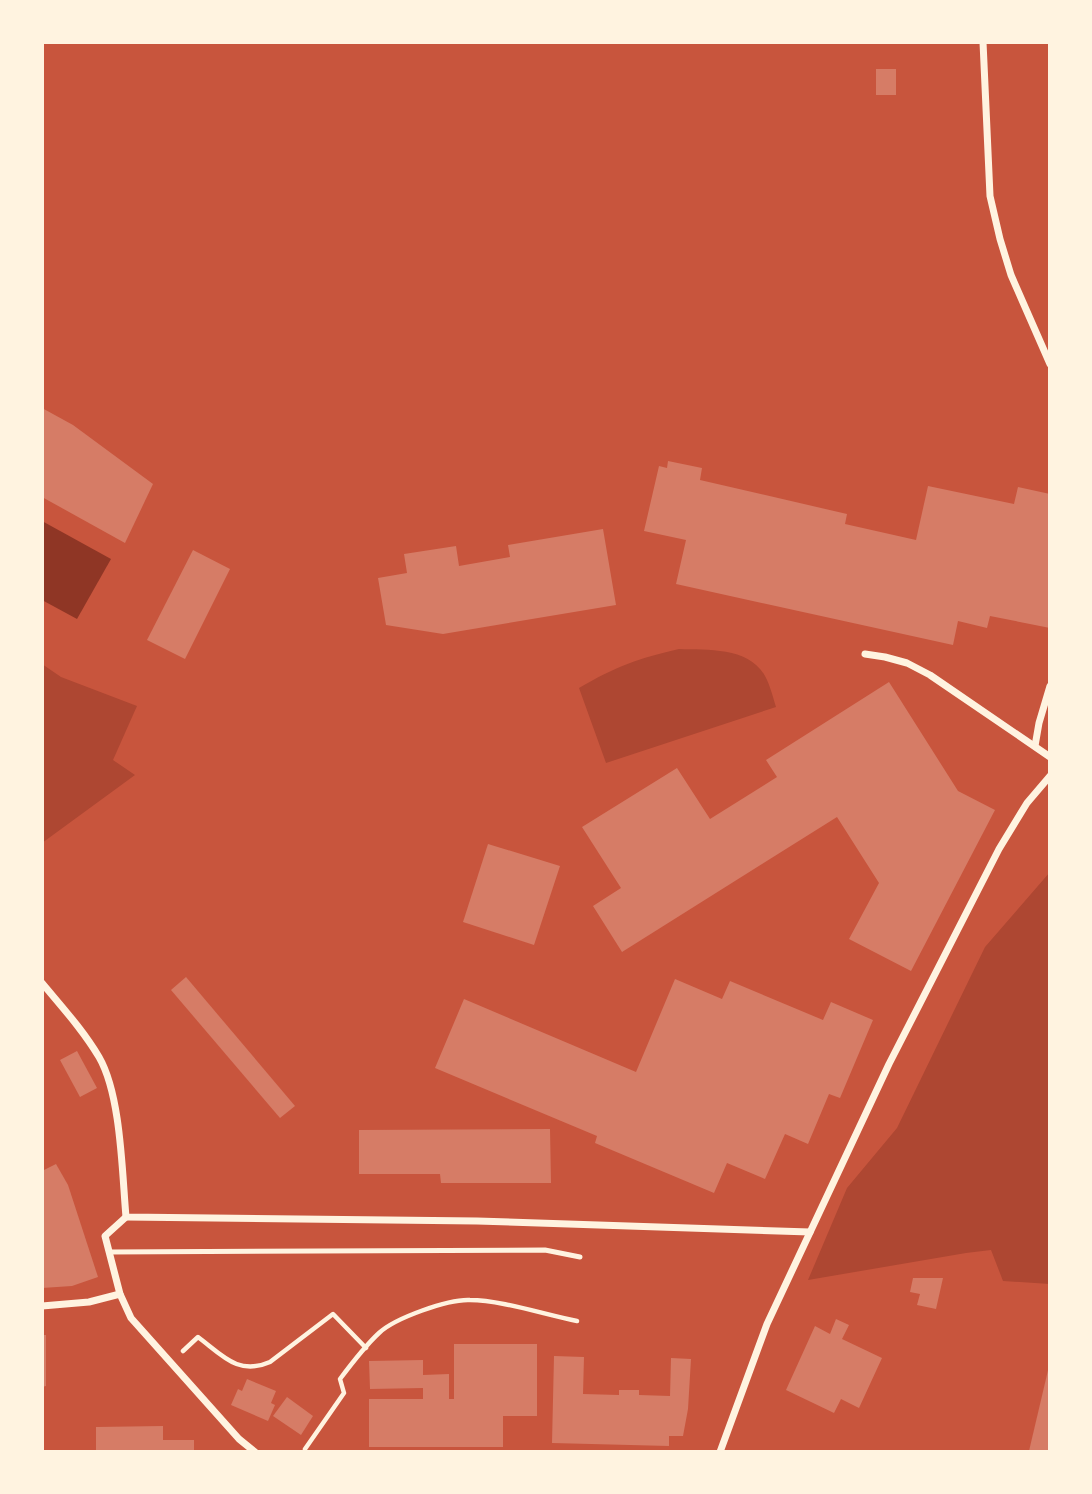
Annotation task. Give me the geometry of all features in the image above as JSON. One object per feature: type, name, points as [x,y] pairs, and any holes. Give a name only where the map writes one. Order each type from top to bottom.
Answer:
[{"type":"street","points":[[983,42],[990,196],[1011,275],[1050,364]]},
{"type":"street","points":[[865,654],[907,663],[930,675],[1050,757]]},
{"type":"street","points":[[1035,746],[1038,723],[1050,686]]},
{"type":"street","points":[[720,1452],[760,1342],[889,1064],[977,889],[1027,803],[1050,776]]},
{"type":"street","points":[[42,983],[99,1057],[112,1086],[126,1217]]},
{"type":"street","points":[[256,1452],[239,1439],[131,1318],[120,1294],[105,1236],[126,1217],[477,1221],[810,1232]]},
{"type":"street","points":[[42,1306],[89,1302],[120,1294]]},
{"type":"lane","points":[[109,1252],[545,1250],[580,1256]]},
{"type":"path","points":[[305,1449],[344,1393],[340,1378],[381,1331],[408,1317],[439,1305],[469,1300],[577,1321]]},
{"type":"path","points":[[170,1364],[198,1336],[233,1364],[259,1367],[270,1362],[333,1314],[366,1348]]},
{"type":"shaded area","points":[[42,521],[111,559],[77,619],[42,600]]},
{"type":"shaded area","points":[[679,649],[727,652],[749,660],[765,676],[776,707],[606,763],[579,688],[628,664]]},
{"type":"shaded area","points":[[42,664],[61,677],[137,706],[113,760],[135,775],[42,843]]},
{"type":"shaded area","points":[[1050,872],[1050,1284],[1003,1281],[991,1250],[808,1280],[847,1188],[897,1128],[985,947]]},
{"type":"building","points":[[876,69],[896,69],[896,95],[876,95]]},
{"type":"building","points":[[42,408],[73,425],[153,484],[125,543],[42,497]]},
{"type":"building","points":[[668,461],[702,468],[700,480],[847,514],[845,524],[916,540],[928,486],[1014,504],[1018,487],[1050,494],[1050,628],[990,616],[987,628],[958,621],[953,645],[676,584],[686,540],[644,531],[659,466],[667,468]]},
{"type":"building","points":[[603,529],[616,605],[443,634],[386,625],[378,578],[407,573],[404,554],[456,546],[459,566],[510,557],[508,545]]},
{"type":"building","points":[[193,550],[230,569],[185,659],[147,640]]},
{"type":"building","points":[[889,682],[958,791],[995,810],[911,971],[849,939],[879,883],[837,817],[622,952],[593,906],[621,888],[582,827],[677,768],[710,819],[777,777],[766,760]]},
{"type":"building","points":[[488,844],[560,866],[534,945],[463,922]]},
{"type":"building","points":[[186,977],[295,1106],[280,1118],[171,990]]},
{"type":"building","points":[[675,979],[722,999],[730,981],[823,1020],[831,1002],[873,1020],[840,1098],[829,1094],[808,1144],[785,1134],[765,1179],[727,1163],[714,1193],[595,1143],[597,1136],[435,1068],[464,999],[636,1072]]},
{"type":"building","points":[[77,1051],[97,1088],[80,1097],[60,1060]]},
{"type":"building","points":[[550,1129],[551,1183],[441,1183],[440,1174],[359,1174],[359,1130]]},
{"type":"building","points":[[56,1164],[68,1185],[98,1277],[72,1286],[42,1288],[42,1171]]},
{"type":"building","points":[[913,1278],[943,1278],[936,1309],[917,1305],[920,1294],[910,1292]]},
{"type":"building","points":[[836,1319],[849,1325],[842,1339],[882,1358],[859,1408],[841,1399],[834,1413],[786,1390],[815,1326],[830,1334]]},
{"type":"building","points":[[42,1335],[46,1335],[46,1386],[42,1387]]},
{"type":"building","points":[[454,1344],[537,1344],[537,1416],[503,1416],[503,1447],[369,1447],[369,1399],[423,1399],[423,1388],[370,1389],[369,1361],[423,1360],[423,1375],[449,1374],[449,1399],[454,1399]]},
{"type":"building","points":[[554,1356],[584,1357],[583,1394],[619,1395],[619,1390],[639,1390],[639,1395],[670,1396],[671,1358],[691,1359],[688,1409],[683,1436],[669,1436],[669,1446],[552,1443]]},
{"type":"building","points":[[1049,1366],[1050,1452],[1029,1451]]},
{"type":"building","points":[[247,1379],[276,1391],[271,1403],[275,1405],[268,1421],[231,1405],[238,1389],[242,1391]]},
{"type":"building","points":[[287,1397],[313,1416],[301,1435],[273,1416]]},
{"type":"building","points":[[163,1426],[163,1440],[194,1440],[194,1452],[96,1452],[96,1427]]}]
